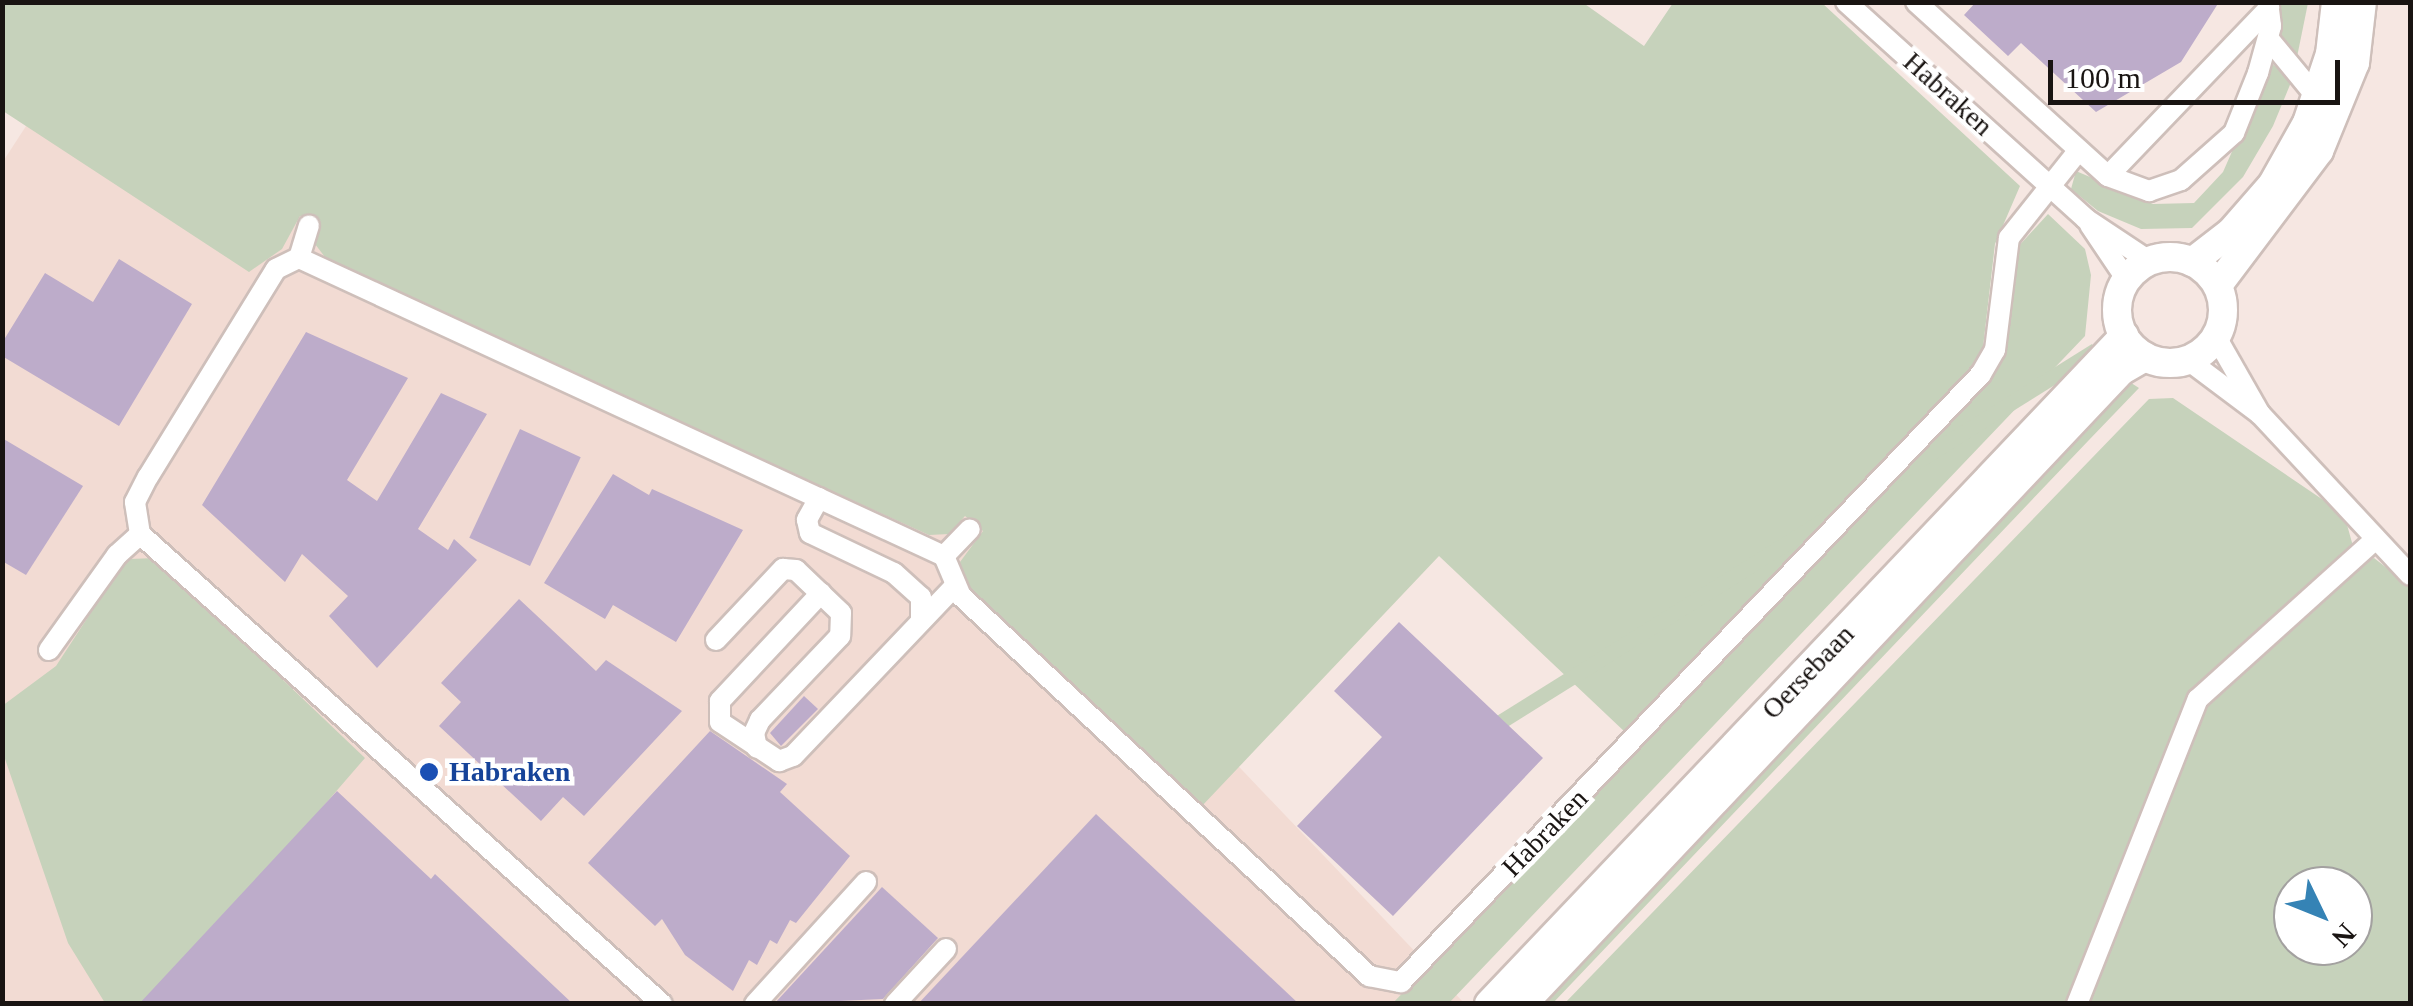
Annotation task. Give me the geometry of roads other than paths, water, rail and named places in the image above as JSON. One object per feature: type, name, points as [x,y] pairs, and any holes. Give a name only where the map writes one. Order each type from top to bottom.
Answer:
[{"type":"main road","points":[[2192,262],[2218,285],[2222,320],[2216,337],[2188,360],[2146,358],[2124,336],[2118,300],[2127,280],[2149,262],[2192,262],[2230,232],[2272,185],[2316,96],[2336,2]]},
{"type":"main road","points":[[2218,285],[2319,151],[2355,63],[2362,2]]},
{"type":"main road","name":"Oersebaan","points":[[1489,1004],[2124,336]]},
{"type":"main road","name":"Oersebaan","points":[[1523,1004],[2121,371],[2146,358]]},
{"type":"street","name":"Habraken","points":[[1846,2],[2086,219],[2149,262]]},
{"type":"street","points":[[1916,2],[2108,176],[2148,191],[2181,180],[2234,133],[2268,38],[2269,5]]},
{"type":"street","points":[[2108,176],[2269,5]]},
{"type":"street","points":[[2268,38],[2300,68],[2316,96]]},
{"type":"street","points":[[2050,186],[2080,150]]},
{"type":"street","name":"Habraken","points":[[944,556],[956,585],[1369,976],[1400,982],[1981,374],[1995,350],[2009,238],[2050,186]]},
{"type":"street","name":"Habraken","points":[[2086,219],[2127,280]]},
{"type":"street","points":[[309,225],[299,258],[276,269],[261,288],[148,477],[135,502],[140,534],[662,1004]]},
{"type":"street","points":[[299,258],[944,556],[970,529]]},
{"type":"street","points":[[2216,337],[2260,414]]},
{"type":"street","points":[[2188,360],[2260,414],[2410,574]]},
{"type":"street","points":[[819,498],[807,520],[810,533],[894,573],[921,596],[921,621]]},
{"type":"street","points":[[49,650],[117,555],[140,534]]},
{"type":"street","points":[[2077,1004],[2198,699],[2376,539]]},
{"type":"street","points":[[716,640],[783,569],[796,570],[846,624],[760,720],[757,748]]},
{"type":"street","points":[[821,594],[720,701],[720,722],[778,761],[793,756],[956,585]]},
{"type":"street","points":[[755,1004],[866,882]]},
{"type":"street","points":[[896,1004],[946,949]]},
{"type":"place","name":"Habraken","points":[[429,772]]}]
